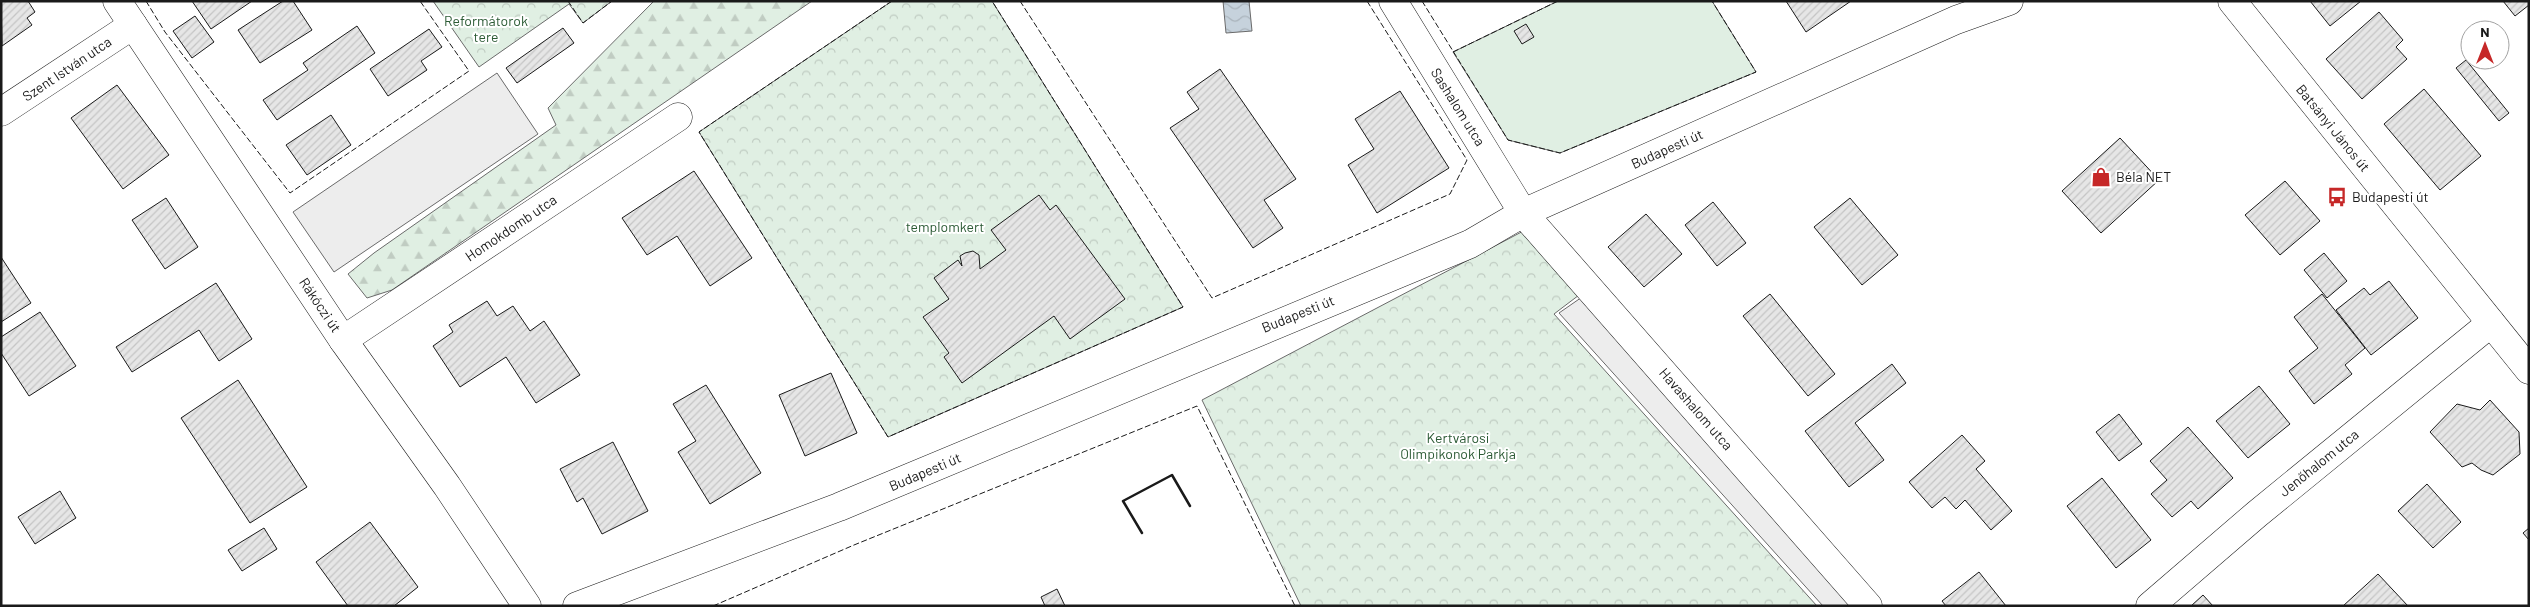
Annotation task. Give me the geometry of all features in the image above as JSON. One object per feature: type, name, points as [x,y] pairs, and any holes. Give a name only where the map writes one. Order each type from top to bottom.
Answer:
[{"type":"street","name":"Rákóczi út","points":[[117,1],[343,340],[447,486],[528,606]]},
{"type":"street","name":"Sashalom utca","points":[[1392,1],[1524,213]]},
{"type":"street","name":"Budapesti út","points":[[577,606],[848,504],[1470,244],[1524,213],[1949,11],[2009,1]]},
{"type":"street","name":"Batsányi János út","points":[[2232,1],[2529,370]]},
{"type":"street","name":"Szent István utca","points":[[1,112],[133,25]]},
{"type":"street","name":"Homokdomb utca","points":[[343,340],[678,117]]},
{"type":"street","name":"Havashalom utca","points":[[1524,213],[1868,606]]},
{"type":"street","name":"Jenőhalom utca","points":[[2150,606],[2257,514],[2491,323]]},
{"type":"green space","name":"Reformátorok tere","points":[[433,1],[612,1],[583,23],[569,4],[479,67]]},
{"type":"green space","points":[[654,1],[812,1],[392,290],[367,298],[348,274],[374,253],[556,125],[548,108]]},
{"type":"green space","name":"templomkert","points":[[892,1],[992,1],[1183,307],[888,437],[699,132]]},
{"type":"green space","points":[[1558,1],[1712,1],[1756,72],[1560,153],[1508,140],[1453,52]]},
{"type":"green space","name":"Kertvárosi Olimpikonok Parkja","points":[[1531,227],[1583,292],[1554,314],[1817,606],[1301,606],[1202,400]]},
{"type":"shaded area","points":[[497,73],[538,134],[334,272],[293,212]]},
{"type":"shaded area","points":[[1585,295],[1857,606],[1823,606],[1559,313]]},
{"type":"water","points":[[1223,1],[1249,1],[1252,31],[1226,33]]},
{"type":"building","points":[[1,1],[28,1],[35,12],[27,18],[32,25],[2,46]]},
{"type":"building","points":[[192,1],[252,1],[211,29]]},
{"type":"building","points":[[283,1],[293,1],[312,30],[260,63],[238,30]]},
{"type":"building","points":[[1786,1],[1851,1],[1806,32]]},
{"type":"building","points":[[2310,1],[2361,1],[2330,26]]},
{"type":"building","points":[[2503,1],[2529,1],[2529,5],[2515,16]]},
{"type":"building","points":[[2379,12],[2403,40],[2396,47],[2407,59],[2362,99],[2326,59]]},
{"type":"building","points":[[195,16],[214,42],[192,58],[173,31]]},
{"type":"building","points":[[1526,24],[1534,37],[1522,44],[1514,31]]},
{"type":"building","points":[[357,26],[375,53],[277,120],[263,100],[308,70],[303,63]]},
{"type":"building","points":[[563,28],[574,43],[517,83],[506,68]]},
{"type":"building","points":[[429,29],[442,47],[421,61],[427,70],[388,96],[370,69]]},
{"type":"building","points":[[2460,65],[2460,70],[2474,70],[2509,113],[2499,121],[2456,68]]},
{"type":"building","points":[[1220,69],[1296,179],[1264,200],[1283,228],[1253,248],[1170,128],[1199,109],[1187,92]]},
{"type":"building","points":[[117,85],[169,155],[123,189],[71,118]]},
{"type":"building","points":[[2424,89],[2481,156],[2440,190],[2384,124]]},
{"type":"building","points":[[1400,91],[1449,168],[1377,213],[1348,165],[1374,149],[1355,119]]},
{"type":"building","points":[[331,115],[351,145],[307,175],[286,145]]},
{"type":"building","points":[[2120,138],[2159,180],[2101,233],[2062,191]]},
{"type":"building","points":[[694,171],[752,258],[710,286],[677,236],[647,255],[622,218]]},
{"type":"building","points":[[2285,181],[2320,221],[2280,255],[2245,215]]},
{"type":"building","points":[[1039,195],[1050,210],[1056,205],[1125,299],[1070,339],[1054,316],[962,383],[944,357],[949,353],[923,317],[949,299],[934,278],[958,260],[962,266],[960,256],[965,253],[973,251],[979,255],[980,269],[1006,250],[991,230]]},
{"type":"building","points":[[166,198],[198,247],[165,269],[132,220]]},
{"type":"building","points":[[1850,198],[1898,255],[1862,285],[1814,227]]},
{"type":"building","points":[[1713,202],[1746,243],[1717,266],[1685,225]]},
{"type":"building","points":[[1646,214],[1682,254],[1644,287],[1608,247]]},
{"type":"building","points":[[2324,253],[2347,281],[2327,298],[2304,270]]},
{"type":"building","points":[[1,257],[31,303],[1,322]]},
{"type":"building","points":[[2389,281],[2418,318],[2371,355],[2336,310],[2364,288],[2370,295]]},
{"type":"building","points":[[216,283],[252,339],[219,361],[199,330],[132,372],[116,347]]},
{"type":"building","points":[[1770,294],[1835,374],[1808,396],[1743,316]]},
{"type":"building","points":[[2322,294],[2365,348],[2345,365],[2352,374],[2314,404],[2289,371],[2318,348],[2294,317]]},
{"type":"building","points":[[487,301],[497,316],[513,306],[530,331],[544,321],[580,375],[536,403],[506,357],[460,387],[433,346],[453,332],[449,325]]},
{"type":"building","points":[[40,312],[76,366],[29,396],[1,353],[1,337]]},
{"type":"building","points":[[1892,364],[1906,383],[1855,423],[1884,460],[1849,487],[1805,431]]},
{"type":"building","points":[[831,373],[857,433],[805,456],[779,395]]},
{"type":"building","points":[[238,380],[307,487],[250,523],[181,418]]},
{"type":"building","points":[[706,385],[761,473],[710,504],[678,452],[696,441],[673,404]]},
{"type":"building","points":[[2259,386],[2290,424],[2248,458],[2216,421]]},
{"type":"building","points":[[2490,400],[2519,432],[2520,454],[2493,475],[2481,470],[2472,463],[2462,467],[2430,432],[2457,404],[2480,410]]},
{"type":"building","points":[[2119,414],[2142,444],[2119,461],[2096,432]]},
{"type":"building","points":[[2188,427],[2233,478],[2198,509],[2191,501],[2172,517],[2151,494],[2167,480],[2150,461]]},
{"type":"building","points":[[1962,435],[1985,461],[1976,469],[2012,511],[1991,530],[1965,500],[1956,509],[1945,497],[1932,508],[1909,482]]},
{"type":"building","points":[[613,442],[648,511],[602,534],[583,498],[577,502],[560,469]]},
{"type":"building","points":[[2102,478],[2151,540],[2116,568],[2067,506]]},
{"type":"building","points":[[2427,484],[2461,522],[2433,548],[2398,511]]},
{"type":"building","points":[[60,491],[76,518],[35,544],[18,517]]},
{"type":"building","points":[[370,522],[418,587],[394,606],[348,606],[316,562]]},
{"type":"building","points":[[264,528],[277,549],[242,571],[228,550]]},
{"type":"building","points":[[2529,528],[2529,540],[2523,533]]},
{"type":"building","points":[[1979,572],[2006,606],[1946,606],[1942,601]]},
{"type":"building","points":[[2378,574],[2408,606],[2343,606]]},
{"type":"building","points":[[1057,589],[1065,606],[1045,606],[1041,597]]},
{"type":"building","points":[[2203,595],[2213,606],[2191,606]]},
{"type":"fence","points":[[146,1],[165,32],[290,193],[469,71],[420,1]]},
{"type":"fence","points":[[568,1],[583,23],[612,1]]},
{"type":"fence","points":[[892,1],[699,132],[888,437],[1183,307],[992,1]]},
{"type":"fence","points":[[1020,1],[1212,298],[1450,194],[1467,160],[1367,1]]},
{"type":"fence","points":[[1422,1],[1508,140],[1560,153],[1756,72],[1712,1]]},
{"type":"fence","points":[[1453,52],[1558,1]]},
{"type":"fence","points":[[713,606],[854,545],[1197,406],[1295,606]]},
{"type":"wall","points":[[1142,533],[1123,501],[1172,475],[1190,506]]},
{"type":"place","name":"Béla NET","points":[[2101,177]]},
{"type":"place","name":"Budapesti út","points":[[2337,197]]}]
